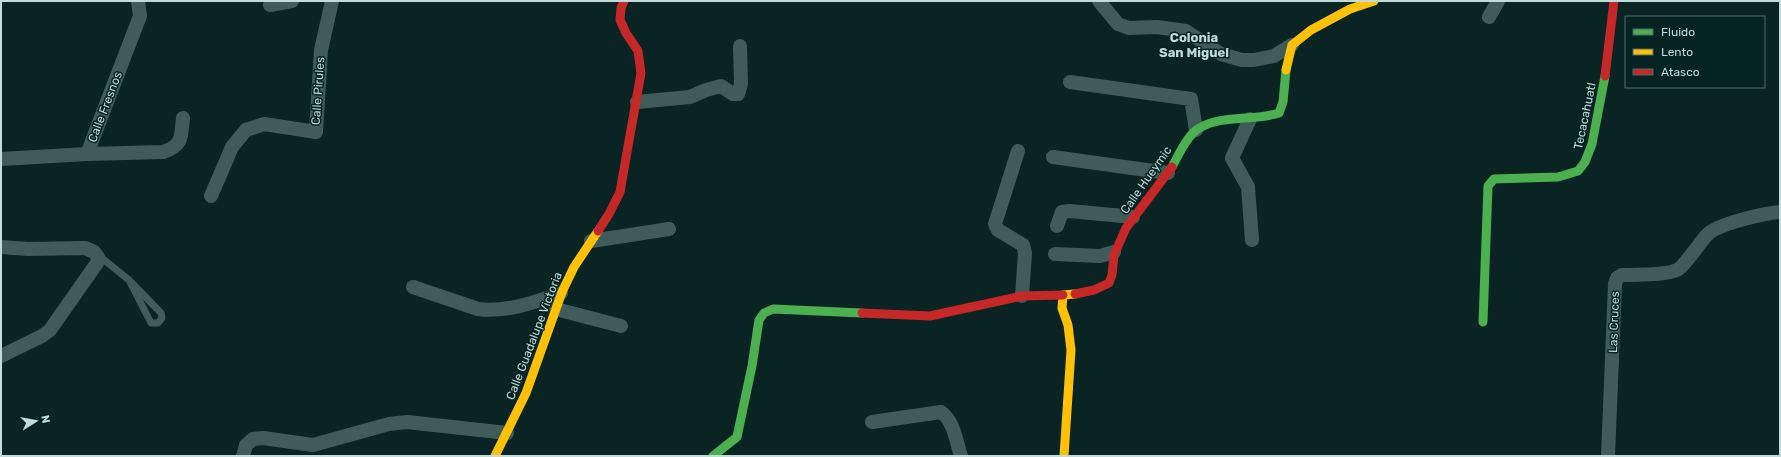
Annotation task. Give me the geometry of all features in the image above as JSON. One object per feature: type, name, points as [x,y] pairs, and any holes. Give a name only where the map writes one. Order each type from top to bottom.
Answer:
[{"type":"street","name":"Calle Fresnos","points":[[1,159],[87,154],[140,16],[138,1]]},
{"type":"street","points":[[270,5],[292,1]]},
{"type":"street","name":"Calle Pirules","points":[[211,196],[232,147],[246,130],[264,124],[316,132],[321,50],[332,1]]},
{"type":"street","name":"Calle Guadalupe Victoria","points":[[495,456],[526,393],[561,293],[569,276],[591,240],[614,208],[620,192],[641,73],[638,51],[626,33],[620,20],[621,8],[624,1]]},
{"type":"street","points":[[1099,1],[1118,24],[1129,28],[1157,27],[1186,31],[1221,54],[1242,60],[1254,60],[1274,56],[1333,16],[1350,8],[1374,1]]},
{"type":"street","points":[[1489,16],[1498,1]]},
{"type":"street","name":"Tecacahuatl","points":[[1483,322],[1488,186],[1494,179],[1504,177],[1564,176],[1580,170],[1590,155],[1603,95],[1614,1]]},
{"type":"street","name":"Calle Hueymic","points":[[714,456],[737,437],[760,320],[764,313],[773,309],[930,316],[1022,296],[1063,295],[1103,289],[1110,283],[1113,271],[1114,252],[1133,217],[1168,173],[1188,139],[1196,130],[1216,120],[1270,117],[1279,113],[1283,102],[1286,62],[1292,45]]},
{"type":"street","points":[[637,102],[690,97],[706,90],[721,86],[732,94],[738,94],[741,84],[740,46]]},
{"type":"street","points":[[1070,82],[1191,99],[1196,130]]},
{"type":"street","points":[[87,154],[163,152],[171,149],[177,145],[181,137],[182,118]]},
{"type":"street","points":[[1250,119],[1232,158],[1248,187],[1252,240]]},
{"type":"street","points":[[1018,151],[995,224],[998,230],[1023,245],[1025,254],[1022,296]]},
{"type":"street","points":[[1053,157],[1168,173]]},
{"type":"street","points":[[1057,226],[1062,212],[1070,211],[1133,217]]},
{"type":"street","name":"Las Cruces","points":[[1608,456],[1615,284],[1617,278],[1622,275],[1668,272],[1678,269],[1709,233],[1720,227],[1749,218],[1780,212]]},
{"type":"street","points":[[591,240],[669,229]]},
{"type":"street","points":[[1,247],[28,249],[85,248],[94,252],[98,258],[97,263],[50,330],[42,336],[1,356]]},
{"type":"street","points":[[1056,254],[1100,256],[1114,252]]},
{"type":"street","points":[[413,287],[485,310],[514,307],[542,300],[561,293]]},
{"type":"street","points":[[1063,295],[1062,308],[1068,325],[1071,350],[1064,456]]},
{"type":"street","points":[[556,309],[620,326]]},
{"type":"street","points":[[872,422],[941,412],[948,416],[961,456]]},
{"type":"street","points":[[243,456],[246,445],[253,439],[263,438],[313,445],[389,424],[407,422],[506,433]]},
{"type":"lane","points":[[94,252],[129,280],[161,313],[162,318],[158,323],[151,323],[129,280]]},
{"type":"traffic: fast","points":[[1172,167],[1181,149],[1193,133],[1202,127],[1223,120],[1269,116],[1279,113],[1283,102],[1286,70]]},
{"type":"traffic: fast","points":[[1483,322],[1488,186],[1494,179],[1558,177],[1578,171],[1585,162],[1592,144],[1605,76]]},
{"type":"traffic: fast","points":[[713,456],[737,437],[752,366],[759,320],[764,313],[773,309],[862,313]]},
{"type":"traffic: slow","points":[[1286,70],[1292,45],[1311,30],[1350,9],[1374,1]]},
{"type":"traffic: slow","points":[[495,456],[526,393],[562,292],[574,267],[598,231]]},
{"type":"traffic: slow","points":[[1064,456],[1071,350],[1068,325],[1062,308],[1063,295],[1075,294]]},
{"type":"traffic: jam","points":[[598,231],[609,214],[620,192],[641,73],[638,51],[626,33],[620,20],[621,8],[624,1]]},
{"type":"traffic: jam","points":[[1605,76],[1614,1]]},
{"type":"traffic: jam","points":[[1075,294],[1094,290],[1109,283],[1112,275],[1114,255],[1126,228],[1172,167]]},
{"type":"traffic: jam","points":[[862,313],[930,316],[1022,296],[1063,295]]},
{"type":"district","name":"Colonia San Miguel","points":[[1194,44]]}]
